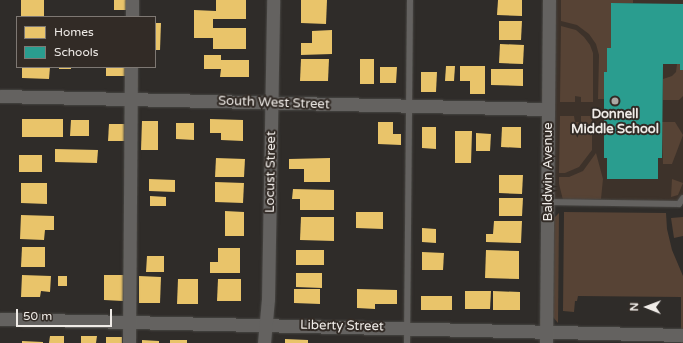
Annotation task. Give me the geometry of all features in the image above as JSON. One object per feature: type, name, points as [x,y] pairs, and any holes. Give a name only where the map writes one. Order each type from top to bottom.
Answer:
[{"type":"street","points":[[132,0],[132,16]]},
{"type":"street","name":"Locust Street","points":[[264,343],[269,291],[273,0]]},
{"type":"street","name":"Baldwin Avenue","points":[[546,337],[549,0]]},
{"type":"street","points":[[129,343],[131,68]]},
{"type":"street","name":"South West Street","points":[[0,96],[548,108]]},
{"type":"street","name":"Liberty Street","points":[[0,319],[408,328],[546,337],[683,335]]},
{"type":"lane","points":[[407,343],[410,0]]},
{"type":"lane","points":[[547,202],[679,204],[683,198]]},
{"type":"shaded area","name":"Donnell Middle School","points":[[549,0],[683,0],[683,202],[547,202]]},
{"type":"shaded area","points":[[561,0],[633,0],[633,3],[611,3],[611,48],[607,48],[607,72],[604,72],[604,99],[598,99],[599,55],[596,44],[589,34],[577,25],[561,21]]},
{"type":"shaded area","points":[[561,26],[576,30],[590,45],[593,53],[593,102],[581,102],[581,97],[575,96],[575,102],[560,102]]},
{"type":"shaded area","points":[[677,64],[680,64],[680,69],[683,70],[683,96],[679,100],[663,100],[663,79],[672,76],[676,72]]},
{"type":"shaded area","points":[[560,116],[574,116],[575,122],[581,122],[581,116],[592,116],[592,150],[579,167],[565,173],[559,173]]},
{"type":"shaded area","points":[[662,122],[675,122],[683,135],[672,164],[663,164]]},
{"type":"shaded area","points":[[596,153],[603,179],[601,199],[563,200],[559,177],[569,177],[583,171]]},
{"type":"shaded area","points":[[672,179],[683,183],[678,195],[671,197]]},
{"type":"shaded area","points":[[564,212],[666,213],[667,229],[672,250],[683,276],[683,343],[681,343],[681,297],[578,296],[577,301],[575,301],[574,312],[563,311]]},
{"type":"shaded area","points":[[559,213],[558,323],[553,317],[554,218]]},
{"type":"shaded area","points":[[683,217],[683,236],[674,238],[671,218]]},
{"type":"building: Homes","points":[[21,0],[44,0],[44,16],[21,16]]},
{"type":"building: Homes","points":[[114,0],[129,0],[129,10],[114,10]]},
{"type":"building: Homes","points":[[216,0],[246,0],[246,19],[213,19],[213,28],[246,28],[246,49],[213,49],[213,38],[194,38],[194,10],[216,11]]},
{"type":"building: Homes","points":[[301,0],[327,0],[326,24],[301,23]]},
{"type":"building: Homes","points":[[498,0],[522,0],[522,16],[497,15]]},
{"type":"building: Homes","points":[[499,21],[522,21],[521,40],[499,40]]},
{"type":"building: Homes","points":[[156,23],[161,23],[160,50],[156,50]]},
{"type":"building: Homes","points":[[332,30],[332,54],[301,55],[301,43],[312,43],[312,31]]},
{"type":"building: Homes","points":[[500,44],[524,45],[523,64],[499,63]]},
{"type":"building: Homes","points":[[204,55],[221,55],[221,60],[249,60],[249,77],[220,77],[221,69],[204,69]]},
{"type":"building: Homes","points":[[301,59],[329,59],[328,81],[300,81]]},
{"type":"building: Homes","points":[[360,59],[374,59],[374,84],[360,84]]},
{"type":"building: Homes","points":[[446,66],[455,66],[454,81],[445,81]]},
{"type":"building: Homes","points":[[460,66],[485,66],[485,94],[470,94],[470,81],[460,81]]},
{"type":"building: Homes","points":[[380,67],[397,67],[396,83],[380,83]]},
{"type":"building: Homes","points":[[22,68],[50,68],[49,79],[22,78]]},
{"type":"building: Homes","points":[[59,68],[71,68],[71,69]]},
{"type":"building: Homes","points":[[106,68],[125,68],[125,76],[106,76]]},
{"type":"building: Homes","points":[[491,69],[523,69],[523,86],[491,85]]},
{"type":"building: Homes","points":[[421,72],[437,72],[436,92],[421,92]]},
{"type":"building: Homes","points":[[22,119],[63,119],[63,137],[22,137]]},
{"type":"building: Homes","points":[[210,119],[243,120],[243,141],[221,140],[221,133],[210,133]]},
{"type":"building: Homes","points":[[71,120],[89,120],[89,136],[70,136]]},
{"type":"building: Homes","points":[[142,121],[158,121],[158,150],[141,150]]},
{"type":"building: Homes","points":[[378,122],[393,122],[393,134],[401,134],[401,145],[378,144]]},
{"type":"building: Homes","points":[[176,123],[194,123],[194,140],[176,139]]},
{"type":"building: Homes","points":[[109,124],[126,124],[126,141],[108,141]]},
{"type":"building: Homes","points":[[422,127],[436,127],[436,149],[422,148]]},
{"type":"building: Homes","points":[[502,127],[521,127],[521,148],[501,147]]},
{"type":"building: Homes","points":[[455,131],[472,131],[471,163],[455,163]]},
{"type":"building: Homes","points":[[476,133],[491,134],[490,151],[476,151]]},
{"type":"building: Homes","points":[[55,149],[98,150],[97,163],[55,162]]},
{"type":"building: Homes","points":[[19,155],[42,155],[42,172],[19,172]]},
{"type":"building: Homes","points":[[216,158],[245,159],[244,177],[215,177]]},
{"type":"building: Homes","points":[[330,158],[330,182],[304,182],[304,169],[289,169],[289,159]]},
{"type":"building: Homes","points":[[499,175],[523,175],[522,194],[499,193]]},
{"type":"building: Homes","points":[[149,179],[175,180],[175,192],[149,191]]},
{"type":"building: Homes","points":[[215,182],[244,183],[243,203],[215,202]]},
{"type":"building: Homes","points":[[21,183],[47,183],[47,204],[21,203]]},
{"type":"building: Homes","points":[[293,189],[334,190],[334,210],[300,210],[300,199],[292,199]]},
{"type":"building: Homes","points":[[150,196],[166,197],[166,206],[150,206]]},
{"type":"building: Homes","points":[[499,198],[523,198],[522,216],[499,216]]},
{"type":"building: Homes","points":[[225,211],[244,212],[244,236],[225,236]]},
{"type":"building: Homes","points":[[356,212],[383,212],[383,229],[356,228]]},
{"type":"building: Homes","points":[[21,215],[54,216],[54,230],[45,230],[44,240],[20,239]]},
{"type":"building: Homes","points":[[301,217],[334,217],[334,241],[300,240]]},
{"type":"building: Homes","points":[[494,221],[522,221],[521,243],[486,242],[486,234],[493,234]]},
{"type":"building: Homes","points":[[422,228],[436,229],[436,243],[422,242]]},
{"type":"building: Homes","points":[[22,247],[45,247],[45,267],[21,267]]},
{"type":"building: Homes","points":[[218,248],[240,248],[240,273],[210,273],[210,262],[218,262]]},
{"type":"building: Homes","points":[[296,250],[324,250],[324,265],[296,265]]},
{"type":"building: Homes","points":[[486,250],[519,251],[519,279],[485,278]]},
{"type":"building: Homes","points":[[422,252],[444,253],[443,270],[422,270]]},
{"type":"building: Homes","points":[[147,256],[164,256],[164,272],[146,272]]},
{"type":"building: Homes","points":[[296,273],[322,273],[322,288],[296,287]]},
{"type":"building: Homes","points":[[22,275],[51,276],[50,292],[41,291],[40,297],[21,297]]},
{"type":"building: Homes","points":[[104,275],[124,275],[123,301],[104,300]]},
{"type":"building: Homes","points":[[58,276],[67,276],[67,286],[58,286]]},
{"type":"building: Homes","points":[[139,276],[161,277],[160,303],[139,303]]},
{"type":"building: Homes","points":[[178,279],[198,279],[198,304],[177,304]]},
{"type":"building: Homes","points":[[218,279],[241,279],[241,301],[217,301]]},
{"type":"building: Homes","points":[[294,289],[320,289],[320,304],[294,303]]},
{"type":"building: Homes","points":[[357,289],[397,290],[397,304],[375,304],[375,309],[357,308]]},
{"type":"building: Homes","points":[[465,291],[491,291],[490,309],[465,309]]},
{"type":"building: Homes","points":[[493,291],[520,292],[520,310],[493,310]]},
{"type":"building: Homes","points":[[421,296],[452,296],[452,310],[421,310]]},
{"type":"building: Homes","points":[[50,336],[64,336],[64,343],[49,343]]},
{"type":"building: Homes","points":[[81,336],[97,336],[96,343],[81,343]]},
{"type":"building: Homes","points":[[106,337],[122,337],[122,343],[106,343]]},
{"type":"building: Homes","points":[[285,339],[308,340],[308,343],[285,343]]},
{"type":"building: Homes","points":[[142,340],[159,341],[159,343],[142,343]]},
{"type":"building: Homes","points":[[170,340],[187,340],[187,343],[170,343]]},
{"type":"building: Homes","points":[[22,341],[43,342],[43,343],[22,343]]},
{"type":"building: Schools","points":[[611,3],[683,4],[683,70],[680,70],[680,64],[663,64],[662,158],[658,158],[658,179],[607,179],[607,158],[604,158],[604,72],[607,72],[607,48],[611,48]]},
{"type":"place","name":"Donnell Middle School","points":[[615,101]]}]
